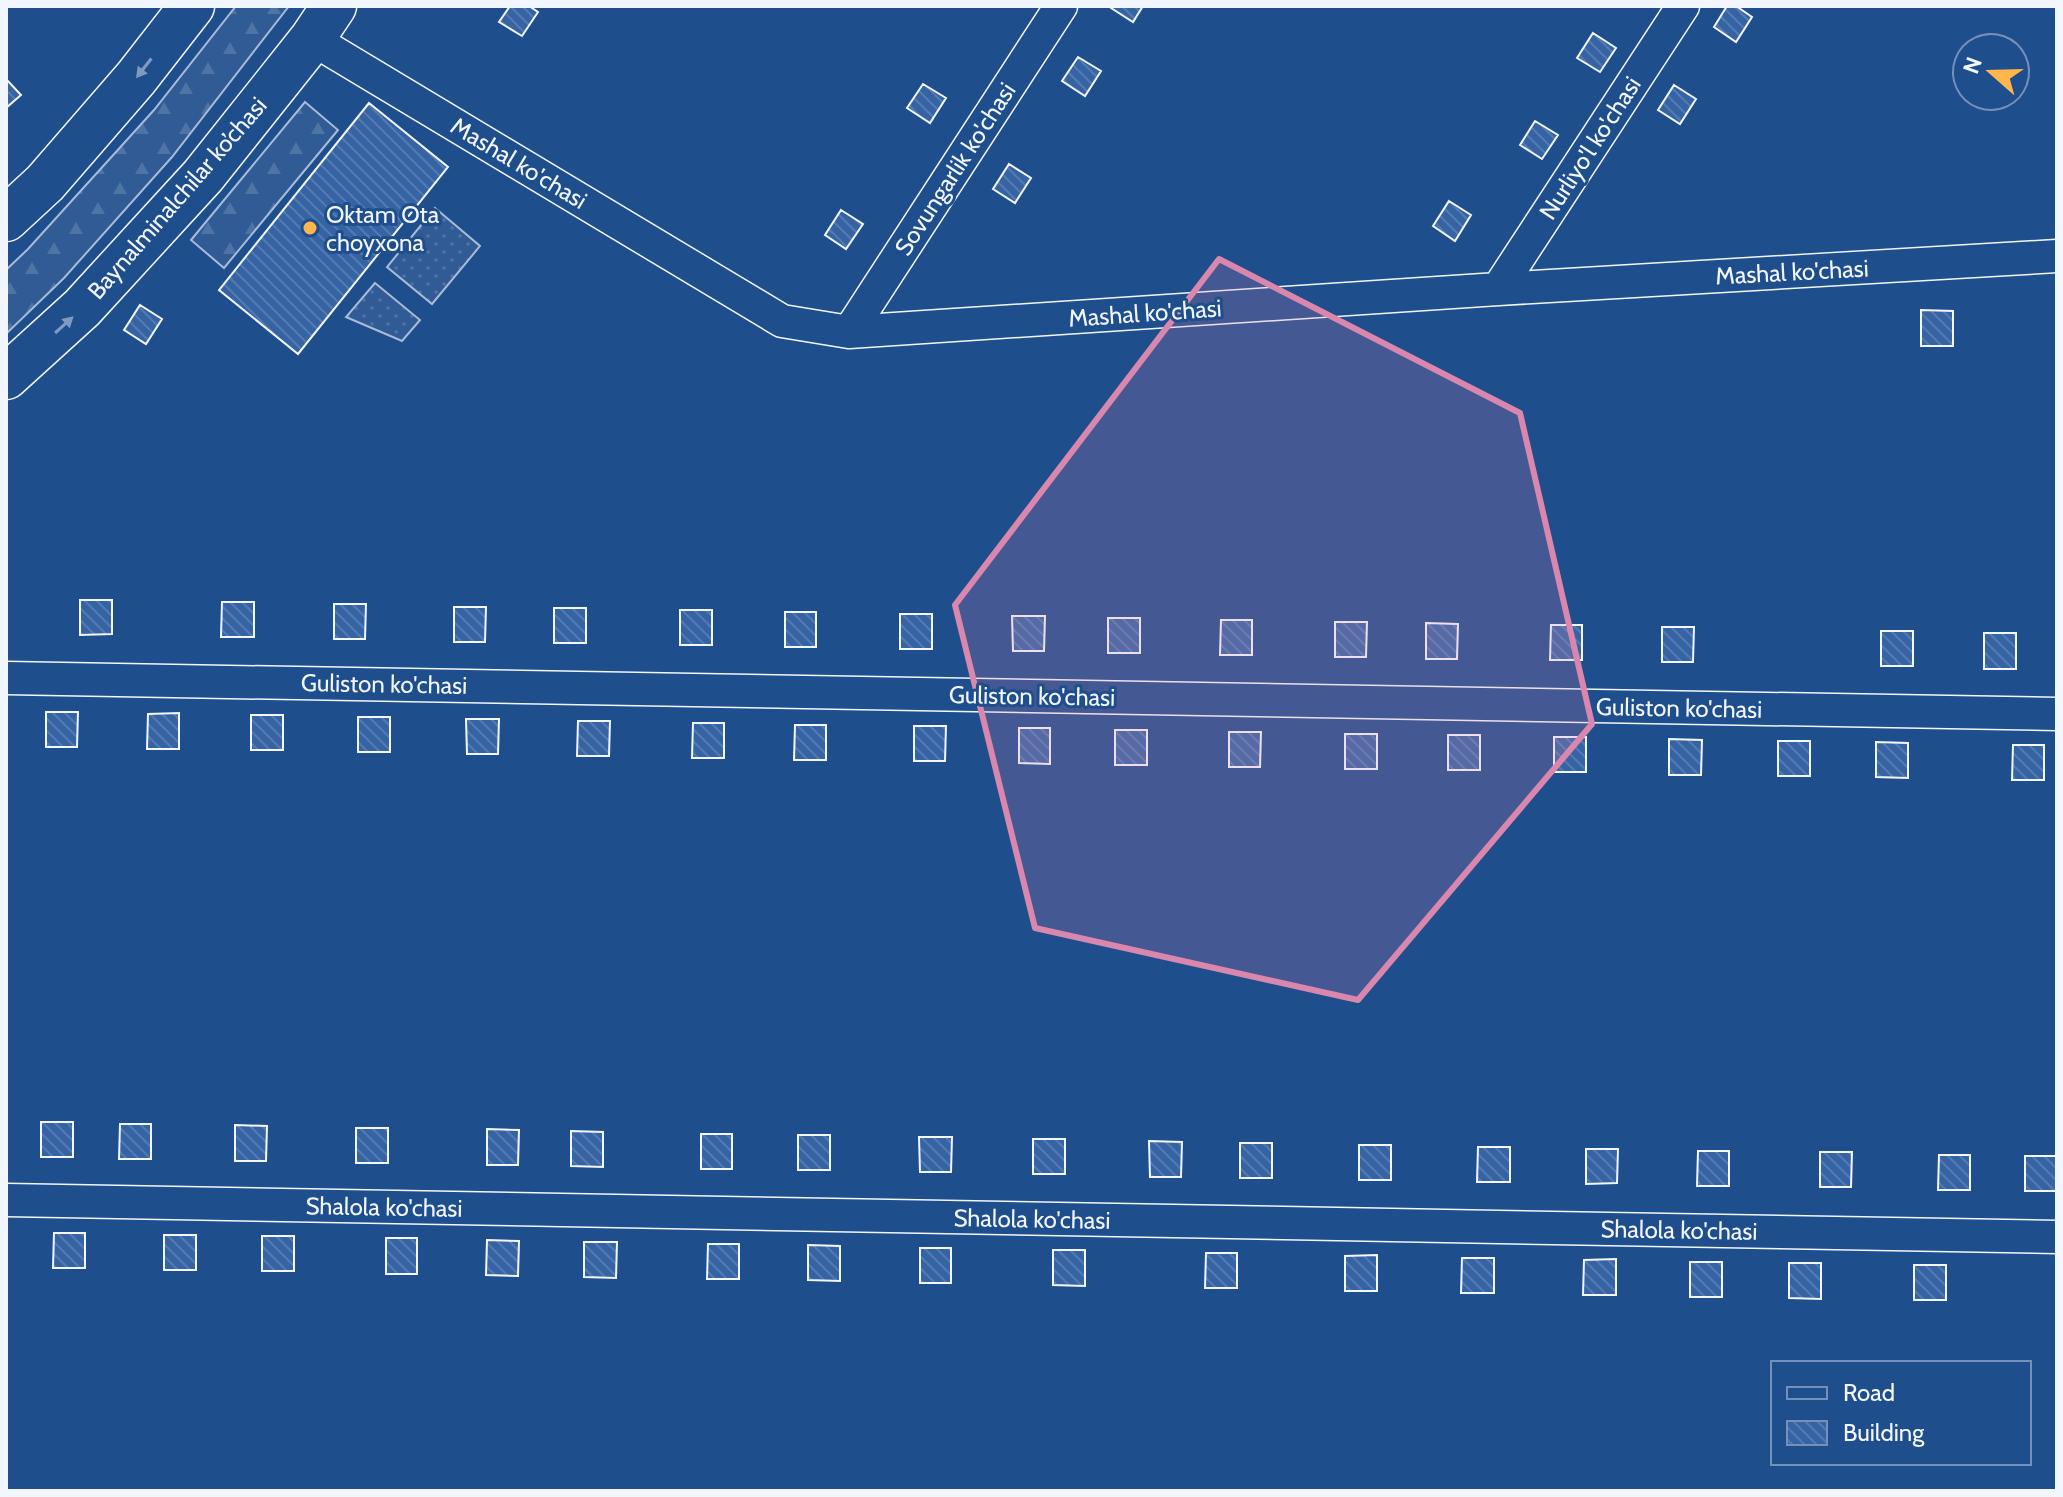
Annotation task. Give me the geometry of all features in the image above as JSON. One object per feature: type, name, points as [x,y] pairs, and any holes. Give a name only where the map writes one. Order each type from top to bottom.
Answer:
[{"type":"main road","points":[[6,219],[45,183],[136,78],[192,6]]},
{"type":"main road","name":"Baynalminalchilar ko’chasi","points":[[6,377],[82,308],[203,176],[323,23]]},
{"type":"street","name":"Sovungarlik ko'chasi","points":[[849,332],[1061,6]]},
{"type":"street","name":"Nurliyo'l ko'chasi","points":[[1498,289],[1683,6]]},
{"type":"street","name":"Mashal ko'chasi","points":[[323,23],[782,321],[849,332],[2057,256]]},
{"type":"street","name":"Guliston ko'chasi","points":[[6,678],[2057,714]]},
{"type":"street","name":"Shalola ko'chasi","points":[[6,1200],[2057,1237]]},
{"type":"highlighted area","points":[[1219,259],[1520,413],[1592,724],[1358,1000],[1035,928],[955,605]]},
{"type":"green space","points":[[236,6],[289,6],[172,157],[64,278],[6,334],[6,270],[154,110]]},
{"type":"green space","points":[[305,102],[338,130],[224,268],[191,240]]},
{"type":"green space","points":[[435,208],[480,246],[432,304],[387,267]]},
{"type":"green space","points":[[375,283],[420,320],[402,341],[346,317]]},
{"type":"building","points":[[510,6],[529,6],[538,12],[522,36],[499,22]]},
{"type":"building","points":[[1112,6],[1143,6],[1133,22]]},
{"type":"building","points":[[1727,6],[1736,6],[1752,17],[1736,42],[1714,27]]},
{"type":"building","points":[[1593,33],[1616,48],[1600,72],[1577,58]]},
{"type":"building","points":[[1078,57],[1101,71],[1085,96],[1062,81]]},
{"type":"building","points":[[6,79],[21,95],[6,108]]},
{"type":"building","points":[[923,84],[946,98],[930,123],[907,108]]},
{"type":"building","points":[[1674,85],[1696,99],[1680,124],[1658,110]]},
{"type":"building","points":[[369,103],[448,167],[298,354],[219,290]]},
{"type":"building","points":[[1535,121],[1558,135],[1542,159],[1520,145]]},
{"type":"building","points":[[1009,164],[1031,178],[1015,203],[993,189]]},
{"type":"building","points":[[1449,201],[1471,215],[1455,241],[1433,226]]},
{"type":"building","points":[[841,210],[863,224],[846,249],[825,235]]},
{"type":"building","points":[[140,305],[162,319],[146,344],[124,330]]},
{"type":"building","points":[[1921,310],[1953,311],[1953,346],[1921,346]]},
{"type":"building","points":[[80,600],[112,600],[112,634],[80,635]]},
{"type":"building","points":[[222,602],[254,602],[254,637],[221,637]]},
{"type":"building","points":[[334,604],[366,604],[365,639],[334,639]]},
{"type":"building","points":[[454,607],[486,607],[485,642],[454,642]]},
{"type":"building","points":[[554,608],[586,608],[586,643],[554,643]]},
{"type":"building","points":[[680,610],[712,610],[712,645],[680,645]]},
{"type":"building","points":[[785,612],[816,612],[816,647],[785,647]]},
{"type":"building","points":[[900,614],[932,614],[932,649],[900,649]]},
{"type":"building","points":[[1012,616],[1045,616],[1044,651],[1013,651]]},
{"type":"building","points":[[1108,618],[1140,618],[1140,653],[1108,653]]},
{"type":"building","points":[[1221,620],[1252,620],[1252,655],[1220,655]]},
{"type":"building","points":[[1335,622],[1367,622],[1366,657],[1335,657]]},
{"type":"building","points":[[1426,623],[1458,624],[1457,659],[1426,659]]},
{"type":"building","points":[[1551,625],[1582,625],[1582,660],[1550,660]]},
{"type":"building","points":[[1662,627],[1694,627],[1693,662],[1662,662]]},
{"type":"building","points":[[1881,631],[1913,631],[1913,666],[1881,666]]},
{"type":"building","points":[[1984,633],[2016,633],[2016,669],[1984,669]]},
{"type":"building","points":[[46,712],[78,712],[77,747],[46,747]]},
{"type":"building","points":[[179,713],[179,749],[147,749],[148,714]]},
{"type":"building","points":[[251,715],[283,715],[283,750],[251,750]]},
{"type":"building","points":[[358,717],[390,717],[390,752],[358,752]]},
{"type":"building","points":[[466,719],[499,719],[498,754],[467,754]]},
{"type":"building","points":[[578,721],[610,721],[609,756],[577,756]]},
{"type":"building","points":[[693,723],[724,723],[724,758],[692,758]]},
{"type":"building","points":[[795,725],[826,725],[826,760],[794,760]]},
{"type":"building","points":[[914,726],[946,726],[945,761],[914,761]]},
{"type":"building","points":[[1019,728],[1050,728],[1050,764],[1019,763]]},
{"type":"building","points":[[1115,730],[1147,730],[1147,765],[1115,765]]},
{"type":"building","points":[[1229,732],[1261,732],[1260,767],[1229,767]]},
{"type":"building","points":[[1345,734],[1377,734],[1377,769],[1345,769]]},
{"type":"building","points":[[1448,735],[1480,735],[1480,770],[1448,770]]},
{"type":"building","points":[[1554,737],[1586,737],[1586,772],[1554,772]]},
{"type":"building","points":[[1669,739],[1702,740],[1701,775],[1669,775]]},
{"type":"building","points":[[1778,741],[1810,741],[1810,776],[1778,776]]},
{"type":"building","points":[[1876,742],[1908,743],[1908,778],[1876,777]]},
{"type":"building","points":[[2013,745],[2044,745],[2044,780],[2012,780]]},
{"type":"building","points":[[41,1122],[73,1122],[73,1157],[41,1157]]},
{"type":"building","points":[[120,1124],[151,1124],[151,1159],[119,1159]]},
{"type":"building","points":[[235,1125],[267,1126],[266,1161],[235,1161]]},
{"type":"building","points":[[356,1128],[388,1128],[388,1163],[356,1163]]},
{"type":"building","points":[[487,1129],[519,1130],[518,1165],[487,1165]]},
{"type":"building","points":[[571,1131],[603,1132],[603,1167],[571,1166]]},
{"type":"building","points":[[701,1134],[732,1134],[732,1169],[701,1169]]},
{"type":"building","points":[[798,1135],[830,1135],[830,1170],[798,1170]]},
{"type":"building","points":[[919,1137],[952,1137],[951,1172],[920,1172]]},
{"type":"building","points":[[1033,1139],[1065,1139],[1065,1174],[1033,1174]]},
{"type":"building","points":[[1149,1141],[1182,1142],[1181,1177],[1150,1177]]},
{"type":"building","points":[[1240,1143],[1272,1143],[1272,1178],[1240,1178]]},
{"type":"building","points":[[1359,1145],[1391,1145],[1391,1180],[1359,1180]]},
{"type":"building","points":[[1478,1147],[1510,1147],[1510,1182],[1477,1182]]},
{"type":"building","points":[[1586,1149],[1618,1149],[1617,1183],[1586,1184]]},
{"type":"building","points":[[1698,1151],[1729,1151],[1729,1186],[1697,1186]]},
{"type":"building","points":[[1820,1152],[1852,1152],[1851,1187],[1820,1187]]},
{"type":"building","points":[[1939,1155],[1970,1155],[1970,1190],[1938,1190]]},
{"type":"building","points":[[2025,1156],[2057,1156],[2057,1191],[2025,1191]]},
{"type":"building","points":[[54,1233],[85,1233],[85,1268],[53,1268]]},
{"type":"building","points":[[164,1235],[196,1235],[196,1270],[164,1270]]},
{"type":"building","points":[[262,1236],[294,1236],[294,1271],[262,1271]]},
{"type":"building","points":[[386,1238],[417,1238],[417,1274],[386,1274]]},
{"type":"building","points":[[487,1240],[519,1241],[518,1276],[486,1275]]},
{"type":"building","points":[[584,1242],[617,1242],[616,1278],[584,1277]]},
{"type":"building","points":[[708,1244],[739,1244],[739,1279],[707,1279]]},
{"type":"building","points":[[808,1245],[840,1246],[840,1281],[808,1280]]},
{"type":"building","points":[[920,1248],[951,1248],[951,1283],[920,1283]]},
{"type":"building","points":[[1053,1250],[1085,1250],[1085,1286],[1053,1285]]},
{"type":"building","points":[[1206,1253],[1237,1253],[1237,1288],[1205,1288]]},
{"type":"building","points":[[1377,1255],[1377,1291],[1345,1291],[1345,1256]]},
{"type":"building","points":[[1462,1258],[1494,1258],[1494,1293],[1461,1293]]},
{"type":"building","points":[[1616,1259],[1616,1295],[1583,1295],[1584,1260]]},
{"type":"building","points":[[1690,1262],[1722,1262],[1722,1297],[1690,1297]]},
{"type":"building","points":[[1789,1263],[1821,1263],[1821,1299],[1789,1298]]},
{"type":"building","points":[[1914,1265],[1946,1265],[1946,1300],[1914,1300]]},
{"type":"place","name":"Oktam Ota choyxona","points":[[310,228]]}]
